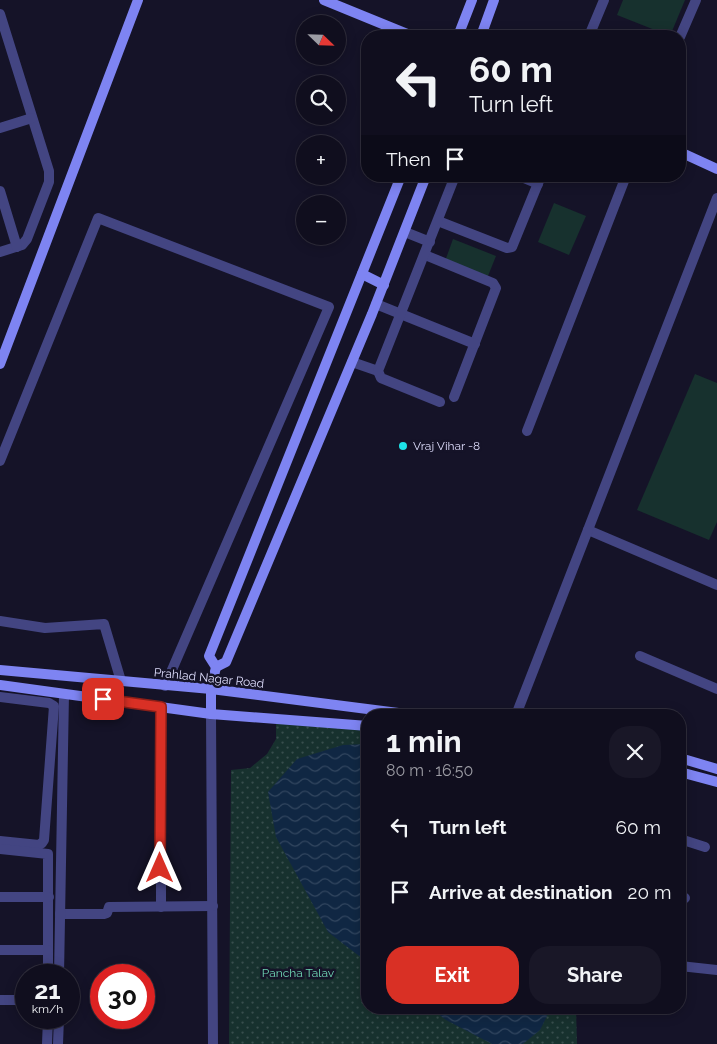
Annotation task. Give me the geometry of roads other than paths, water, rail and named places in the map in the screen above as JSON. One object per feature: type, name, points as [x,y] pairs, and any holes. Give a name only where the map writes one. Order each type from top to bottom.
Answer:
[{"type":"street","points":[[0,364],[138,0]]},
{"type":"street","points":[[324,0],[397,30]]},
{"type":"street","points":[[460,30],[472,0]]},
{"type":"street","points":[[483,30],[494,0]]},
{"type":"street","points":[[592,30],[604,0]]},
{"type":"street","points":[[683,30],[696,0]]},
{"type":"street","points":[[0,14],[49,177],[27,239],[22,245],[0,252]]},
{"type":"street","points":[[0,128],[32,118]]},
{"type":"street","points":[[686,155],[717,169]]},
{"type":"street","points":[[214,1044],[211,690],[216,667],[209,656],[400,182]]},
{"type":"street","points":[[216,667],[226,662],[384,285],[424,182]]},
{"type":"street","points":[[440,402],[381,378],[378,371],[453,182]]},
{"type":"street","points":[[438,221],[510,249],[514,245],[538,182]]},
{"type":"street","points":[[527,431],[624,182]]},
{"type":"street","points":[[0,191],[17,247]]},
{"type":"street","points":[[518,709],[717,198]]},
{"type":"street","points":[[0,461],[98,218],[329,307],[165,686]]},
{"type":"street","points":[[404,232],[430,242]]},
{"type":"street","points":[[424,255],[495,285],[496,291],[454,398]]},
{"type":"street","points":[[362,274],[384,285]]},
{"type":"street","points":[[376,304],[475,344]]},
{"type":"street","points":[[352,362],[378,371]]},
{"type":"street","points":[[588,530],[717,586]]},
{"type":"street","points":[[0,622],[45,628],[104,624],[121,681]]},
{"type":"street","points":[[640,656],[717,689]]},
{"type":"street","name":"Prahlad Nagar Road","points":[[0,670],[211,690],[365,709]]},
{"type":"street","points":[[0,685],[211,714],[361,725]]},
{"type":"street","points":[[60,964],[64,694]]},
{"type":"street","points":[[0,698],[50,703],[54,706],[44,840],[39,845],[0,842]]},
{"type":"street","points":[[161,707],[161,907]]},
{"type":"street","points":[[686,760],[717,769]]},
{"type":"street","points":[[686,774],[717,782]]},
{"type":"street","points":[[686,841],[705,846]]},
{"type":"street","points":[[0,849],[48,854],[48,964]]},
{"type":"street","points":[[0,897],[49,897]]},
{"type":"street","points":[[60,914],[104,914],[107,913],[109,907],[213,906]]},
{"type":"street","points":[[0,950],[48,950]]},
{"type":"street","points":[[686,967],[717,970]]},
{"type":"street","points":[[0,1000],[15,1000]]},
{"type":"street","points":[[47,1044],[48,1029]]},
{"type":"street","points":[[58,1044],[59,1029]]},
{"type":"water","points":[[361,744],[361,957],[328,932],[276,837],[268,792],[297,759],[343,745]]},
{"type":"water","points":[[438,1014],[548,1014],[540,1030],[523,1044],[492,1044]]},
{"type":"place","name":"Vraj Vihar -8","points":[[403,446]]},
{"type":"park label","name":"Pancha Talav","points":[[298,973]]}]
